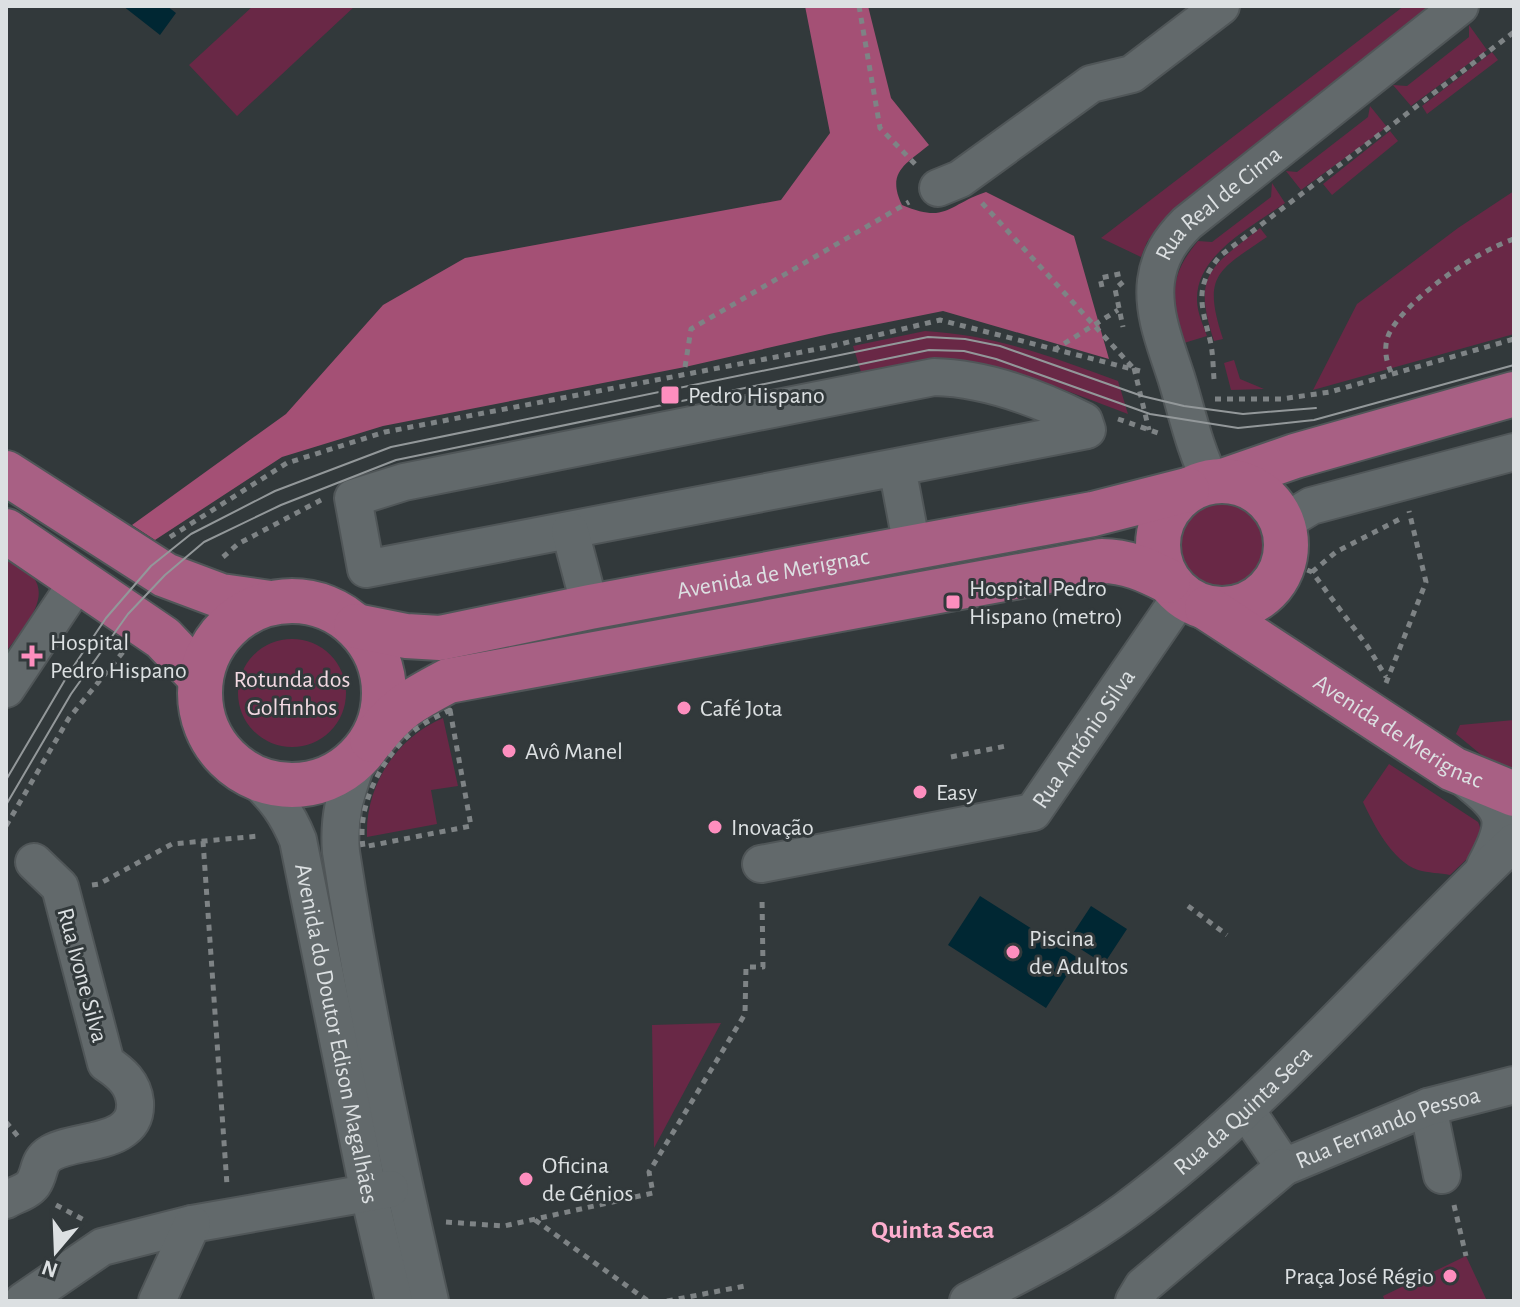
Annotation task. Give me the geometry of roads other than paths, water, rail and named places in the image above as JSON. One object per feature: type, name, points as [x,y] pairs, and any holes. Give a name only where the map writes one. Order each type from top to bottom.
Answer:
[{"type":"main road","name":"Avenida de Merignac","points":[[356,626],[406,636],[440,638],[590,607],[1093,514],[1208,484],[1514,394]]},
{"type":"main road","points":[[6,473],[165,575],[221,596],[270,603]]},
{"type":"main road","points":[[1208,484],[1244,484],[1274,506],[1293,552],[1264,595],[1247,605],[1185,595],[1159,562],[1157,542],[1161,521],[1171,504],[1208,484]]},
{"type":"main road","points":[[6,531],[163,638],[200,677]]},
{"type":"main road","name":"Avenida de Merignac","points":[[365,749],[391,716],[408,702],[448,681],[1102,561],[1119,561],[1140,567],[1185,595],[1453,769],[1514,794]]},
{"type":"main road","name":"Avenida do Doutor Edison Magalhães","points":[[300,601],[330,609],[356,626],[375,651],[384,680],[383,711],[365,749],[336,775],[309,784],[281,785],[254,778],[226,761],[210,737],[200,708],[200,677],[208,652],[224,629],[245,613],[270,603],[300,601]]},
{"type":"street","points":[[949,184],[1091,84],[1132,74],[1221,6]]},
{"type":"street","name":"Rua Real de Cima","points":[[1208,484],[1155,302],[1161,259],[1171,240],[1187,223],[1460,6]]},
{"type":"street","points":[[934,377],[963,378],[1009,391],[1084,421],[1087,430],[897,467],[366,569],[353,498],[404,482],[934,377]]},
{"type":"street","points":[[1293,552],[1311,506],[1407,498],[1514,452]]},
{"type":"street","points":[[897,467],[912,547]]},
{"type":"street","points":[[570,531],[590,607]]},
{"type":"street","points":[[6,689],[78,581]]},
{"type":"street","name":"Rua António Silva","points":[[761,864],[1033,812],[1185,595]]},
{"type":"street","name":"Avenida do Doutor Edison Magalhães","points":[[365,749],[341,808],[341,852],[365,995],[403,1186],[432,1294]]},
{"type":"street","name":"Rua da Quinta Seca","points":[[1453,769],[1492,803],[1502,824],[1499,841],[1480,874]]},
{"type":"street","name":"Avenida do Doutor Edison Magalhães","points":[[254,778],[276,798],[298,840],[369,1194],[394,1301]]},
{"type":"street","name":"Rua da Quinta Seca","points":[[968,1301],[1056,1256],[1125,1210],[1246,1110],[1514,842]]},
{"type":"street","name":"Rua Ivone Silva","points":[[16,1195],[34,1183],[39,1163],[52,1152],[114,1136],[132,1117],[135,1105],[132,1088],[121,1074],[106,1063],[60,887],[34,862]]},
{"type":"street","name":"Rua Fernando Pessoa","points":[[1246,1110],[1284,1167],[1428,1107],[1514,1085]]},
{"type":"street","points":[[1428,1107],[1442,1175]]},
{"type":"street","points":[[1134,1301],[1143,1286],[1284,1167]]},
{"type":"street","points":[[23,1301],[102,1247],[192,1224],[403,1186]]},
{"type":"street","points":[[157,1301],[192,1224]]},
{"type":"water","points":[[123,6],[167,6],[176,13],[160,35]]},
{"type":"water","name":"Piscina de Adultos","points":[[980,896],[1078,958],[1046,1008],[948,945]]},
{"type":"water","points":[[1091,906],[1127,929],[1104,964],[1068,941]]},
{"type":"tram line","points":[[6,780],[69,673],[106,618],[151,566],[191,534],[275,491],[391,447],[928,337],[965,339],[1000,346],[1142,396],[1184,406],[1243,414],[1316,408]]},
{"type":"tram line","points":[[6,805],[71,694],[128,614],[165,575],[204,542],[281,505],[396,460],[929,350],[964,351],[996,359],[1150,414],[1238,428],[1314,420],[1514,365]]},
{"type":"place","name":"Pedro Hispano","points":[[670,395]]},
{"type":"place","name":"Hospital Pedro Hispano (metro)","points":[[953,602]]},
{"type":"place","name":"Hospital Pedro Hispano","points":[[32,656]]},
{"type":"place","name":"Café Jota","points":[[684,708]]},
{"type":"place","name":"Avô Manel","points":[[509,751]]},
{"type":"place","name":"Easy","points":[[920,792]]},
{"type":"place","name":"Inovação","points":[[715,827]]},
{"type":"place","name":"Piscina de Adultos","points":[[1013,952]]},
{"type":"place","name":"Oficina de Génios","points":[[526,1179]]},
{"type":"place","name":"Praça José Régio","points":[[1450,1276]]},
{"type":"district","name":"Quinta Seca","points":[[933,1229]]},
{"type":"park label","name":"Rotunda dos Golfinhos","points":[[292,693]]}]
